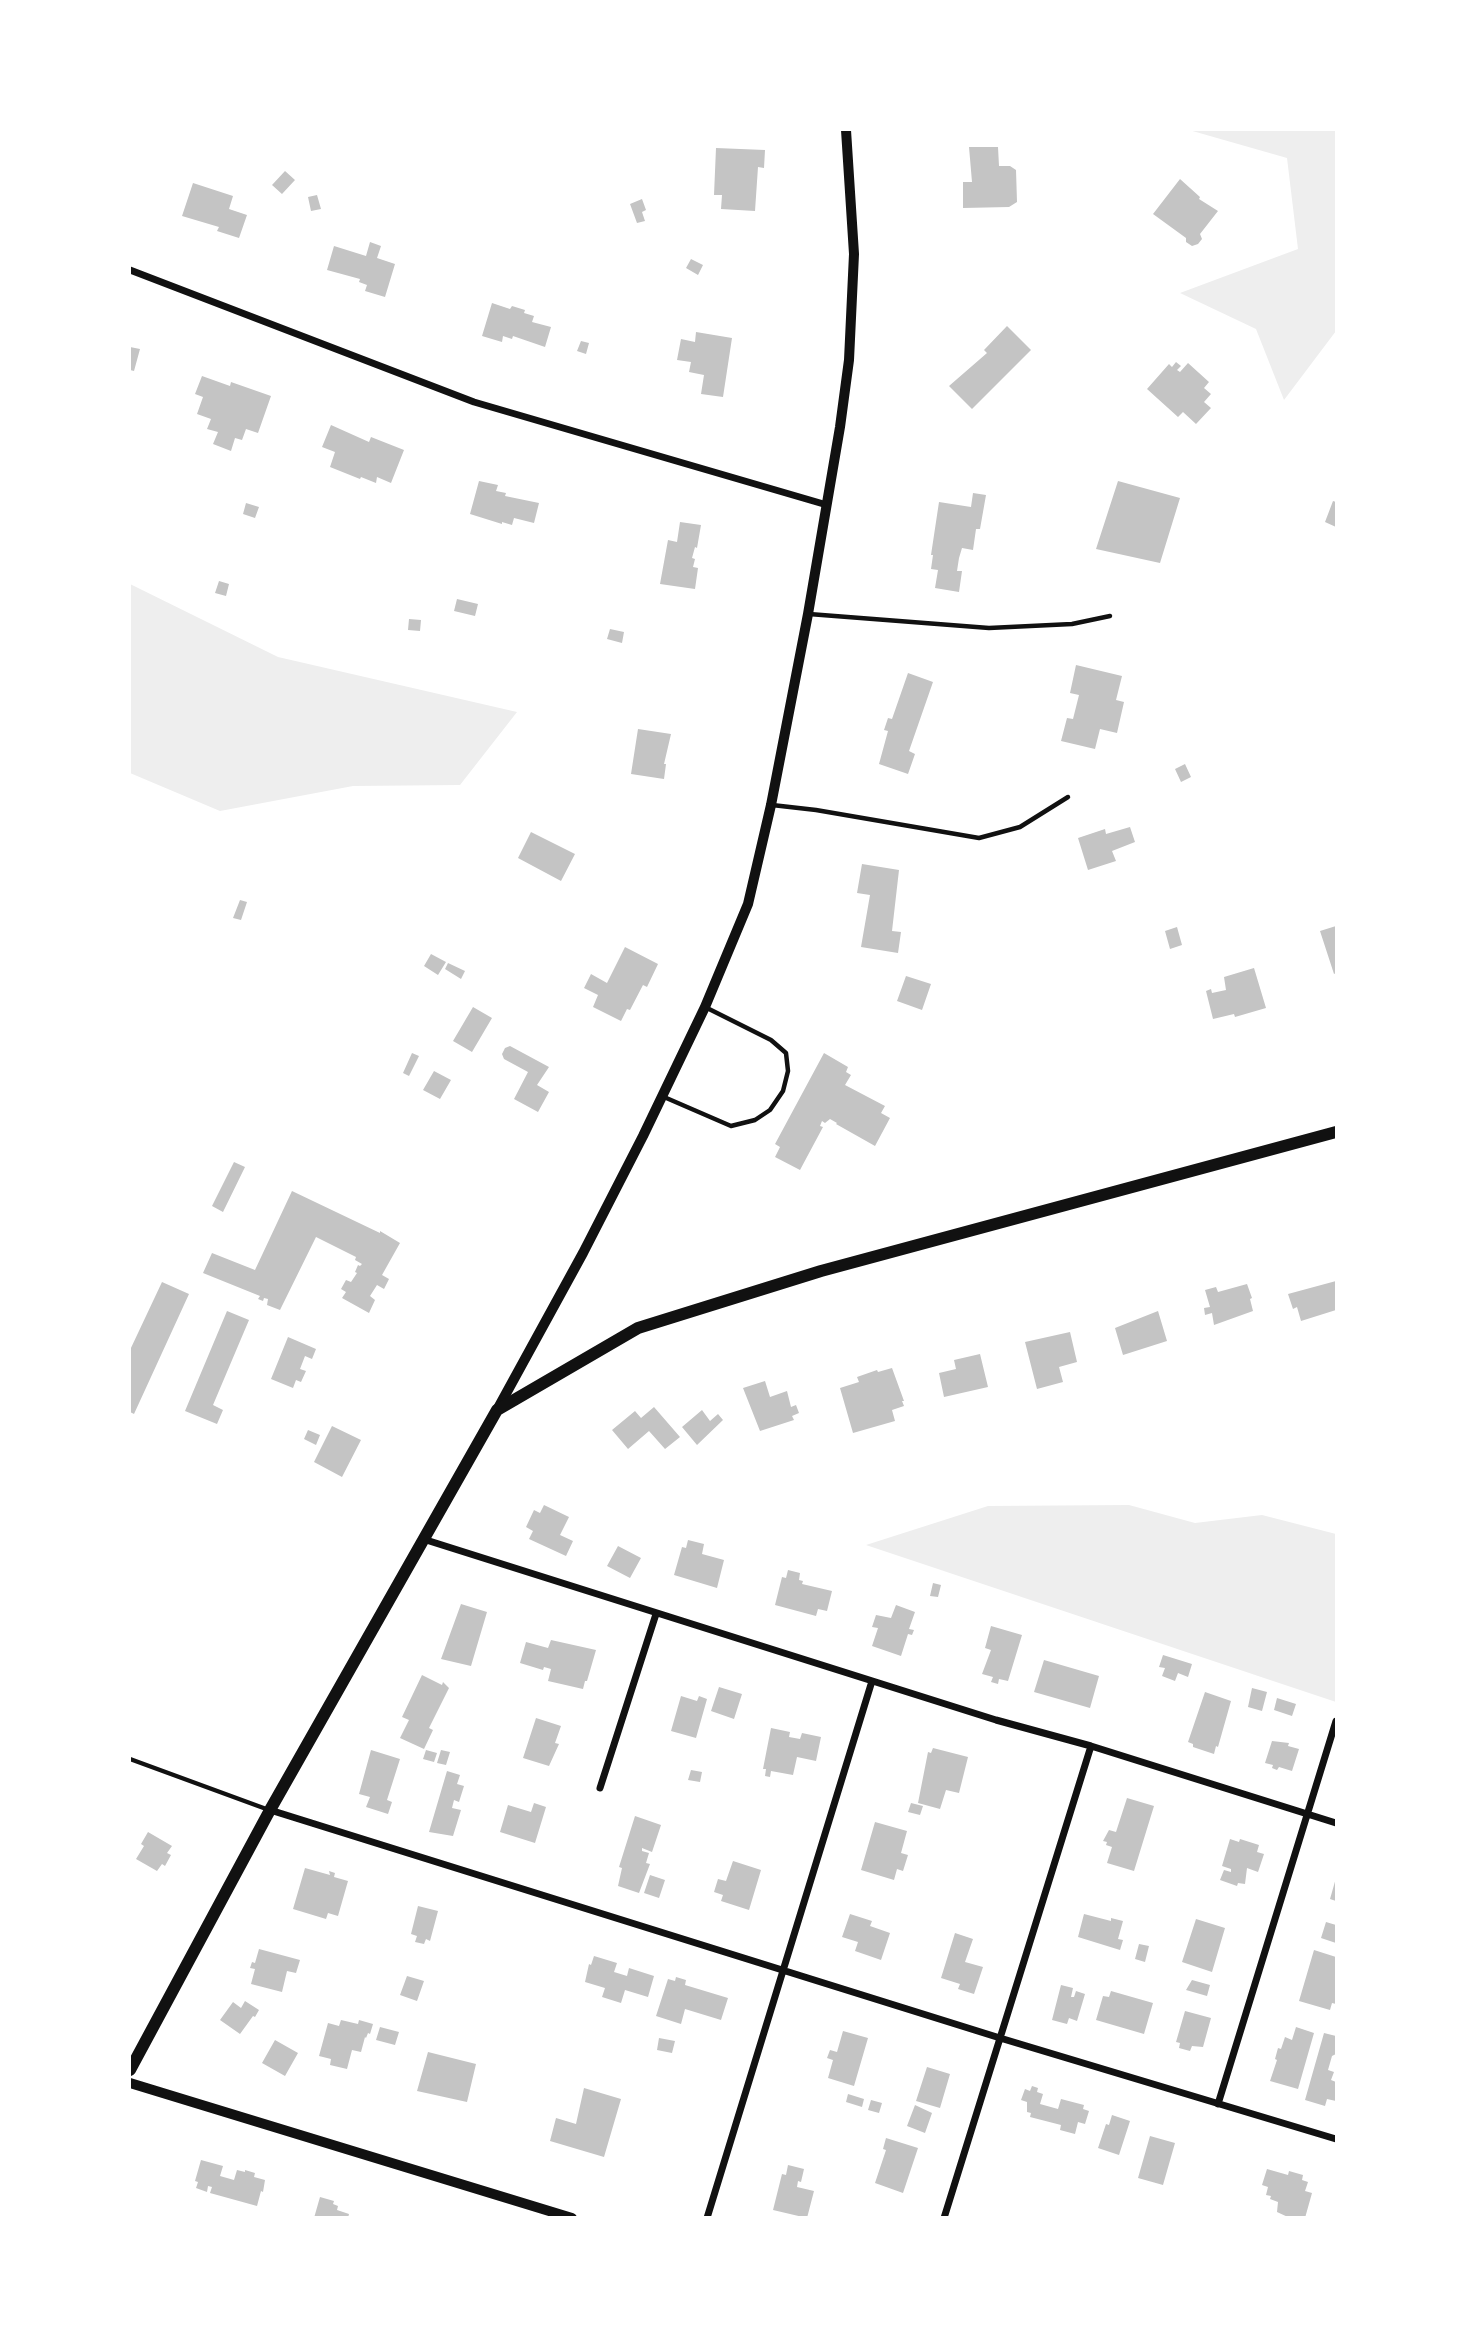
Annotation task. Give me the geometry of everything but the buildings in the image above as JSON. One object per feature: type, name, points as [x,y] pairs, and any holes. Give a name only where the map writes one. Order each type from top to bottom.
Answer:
[{"type":"main road","points":[[130,2070],[270,1810],[497,1410],[638,1328],[818,1272],[1336,1132]]},
{"type":"street","points":[[497,1410],[583,1253],[662,1096],[705,1007],[748,904],[771,805],[808,614],[849,360],[855,254],[846,130]]},
{"type":"street","points":[[130,270],[474,402],[827,505]]},
{"type":"street","points":[[423,1539],[996,1720],[1091,1746],[1336,1823]]},
{"type":"street","points":[[600,1788],[656,1614]]},
{"type":"street","points":[[707,2217],[872,1681]]},
{"type":"street","points":[[1218,2104],[1336,1721]]},
{"type":"street","points":[[944,2217],[1091,1746]]},
{"type":"street","points":[[270,1810],[1000,2038],[1336,2139]]},
{"type":"street","points":[[130,2083],[572,2217]]},
{"type":"lane","points":[[808,614],[989,628],[1072,624],[1110,616]]},
{"type":"lane","points":[[771,805],[816,810],[979,838],[1020,827],[1068,797]]},
{"type":"lane","points":[[662,1096],[731,1126],[755,1121],[770,1110],[783,1091],[788,1071],[786,1053],[771,1040],[705,1007]]},
{"type":"lane","points":[[130,1759],[270,1810]]},
{"type":"shaded area","points":[[1189,130],[1336,130],[1336,331],[1284,400],[1256,329],[1180,293],[1298,249],[1287,158]]},
{"type":"shaded area","points":[[130,584],[278,657],[517,712],[460,785],[353,786],[220,811],[130,773]]},
{"type":"shaded area","points":[[1129,1505],[1195,1523],[1262,1515],[1336,1534],[1336,1702],[866,1545],[988,1506]]}]
